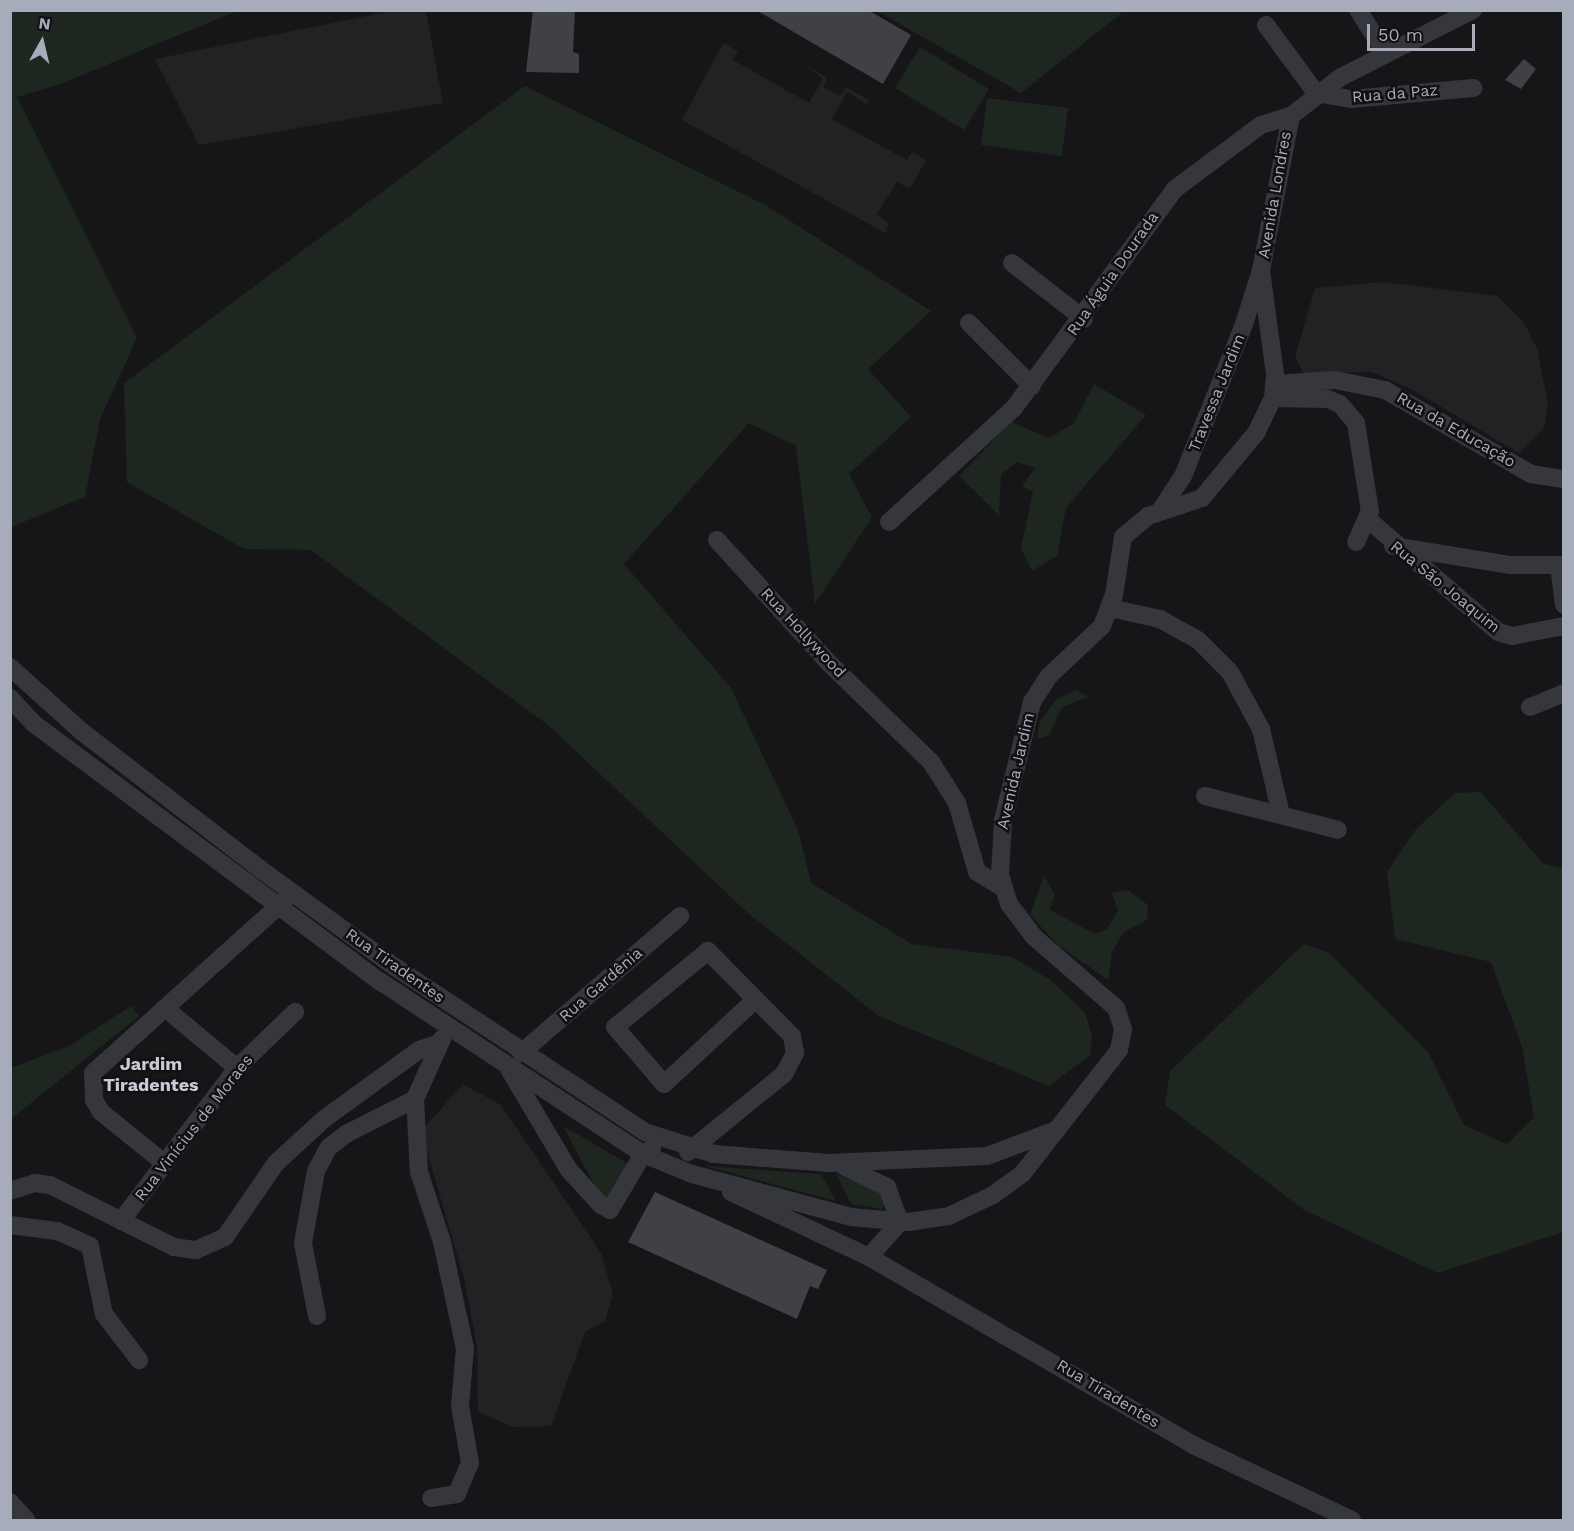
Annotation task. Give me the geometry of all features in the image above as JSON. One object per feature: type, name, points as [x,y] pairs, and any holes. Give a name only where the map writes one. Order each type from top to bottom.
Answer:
[{"type":"street","points":[[1358,10],[1386,54]]},
{"type":"street","name":"Avenida Londres","points":[[1261,270],[1292,116],[1316,93],[1462,13]]},
{"type":"street","points":[[1266,25],[1316,93]]},
{"type":"street","name":"Rua da Paz","points":[[1316,93],[1351,99],[1474,88]]},
{"type":"street","name":"Rua Águia Dourada","points":[[889,522],[981,441],[1032,386],[1084,319],[1129,247],[1175,189],[1261,125],[1292,116]]},
{"type":"street","points":[[1011,263],[1084,319]]},
{"type":"street","points":[[1261,270],[1274,391],[1328,399],[1350,413],[1363,446],[1370,521],[1356,542]]},
{"type":"street","name":"Travessa Jardim","points":[[1160,511],[1176,488],[1244,324],[1261,270]]},
{"type":"street","points":[[969,323],[1032,386]]},
{"type":"street","points":[[1244,324],[1262,324],[1269,331]]},
{"type":"street","name":"Rua da Educação","points":[[1274,391],[1335,380],[1385,390],[1531,474],[1563,479]]},
{"type":"street","name":"Avenida Jardim","points":[[1002,887],[1003,820],[1032,702],[1049,676],[1102,626],[1110,608],[1123,537],[1160,511],[1186,505],[1222,479],[1256,433],[1274,391]]},
{"type":"street","points":[[1176,488],[1178,500],[1186,505]]},
{"type":"street","name":"Rua São Joaquim","points":[[1370,521],[1393,546],[1497,632],[1512,636],[1563,626]]},
{"type":"street","name":"Rua Hollywood","points":[[717,540],[945,780],[978,872],[1002,887]]},
{"type":"street","points":[[1393,546],[1510,565],[1560,565],[1563,605]]},
{"type":"street","points":[[1110,608],[1160,619],[1198,640],[1230,672],[1261,729],[1281,814]]},
{"type":"street","name":"Rua Tiradentes","points":[[10,667],[81,731],[250,862],[522,1053],[624,1121],[693,1150],[829,1163]]},
{"type":"street","points":[[1530,707],[1563,693]]},
{"type":"street","name":"Rua Tiradentes","points":[[10,698],[33,723],[236,878],[448,1026],[643,1154],[692,1174],[869,1257],[1193,1445],[1352,1521]]},
{"type":"street","points":[[1205,796],[1338,830]]},
{"type":"street","points":[[236,878],[250,862]]},
{"type":"street","points":[[869,1257],[900,1222],[948,1216],[993,1195],[1023,1173],[1119,1050],[1123,1022],[1104,994],[1034,937],[1002,887]]},
{"type":"street","points":[[163,1162],[101,1112],[92,1082],[100,1065],[293,893]]},
{"type":"street","name":"Rua Gardênia","points":[[522,1053],[680,916]]},
{"type":"street","points":[[624,1121],[643,1154],[651,1148],[693,1150],[727,1125],[784,1074],[795,1053],[792,1036],[706,951],[614,1032],[664,1084],[755,1000]]},
{"type":"street","points":[[165,1008],[237,1068]]},
{"type":"street","name":"Rua Vinícius de Moraes","points":[[121,1221],[163,1162],[237,1068],[295,1012]]},
{"type":"street","points":[[431,1498],[457,1494],[470,1463],[460,1406],[465,1348],[442,1242],[419,1172],[415,1099],[448,1026]]},
{"type":"street","points":[[10,1191],[35,1183],[50,1185],[174,1247],[196,1250],[214,1244],[232,1228],[255,1190],[297,1142],[419,1050],[439,1043]]},
{"type":"street","name":"Rua Tiradentes","points":[[507,1065],[579,1185],[610,1210],[643,1154]]},
{"type":"street","points":[[317,1316],[303,1244],[316,1171],[329,1147],[346,1134],[415,1099]]},
{"type":"street","points":[[727,1125],[729,1155]]},
{"type":"street","points":[[829,1163],[987,1156],[1058,1129]]},
{"type":"street","points":[[829,1163],[887,1187],[900,1222]]},
{"type":"street","name":"Rua Tiradentes","points":[[692,1174],[845,1216],[900,1222]]},
{"type":"street","points":[[10,1225],[57,1231],[90,1246],[104,1314],[139,1360]]},
{"type":"street","points":[[10,1502],[26,1521]]},
{"type":"shaded area","points":[[10,11],[237,11],[58,85],[17,97],[137,338],[100,419],[85,497],[11,527]]},
{"type":"shaded area","points":[[391,11],[426,11],[443,103],[199,145],[155,59]]},
{"type":"shaded area","points":[[877,11],[1124,11],[1021,93]]},
{"type":"shaded area","points":[[723,43],[738,51],[733,60],[809,103],[823,79],[804,64],[827,78],[823,87],[840,96],[846,87],[869,100],[866,104],[847,92],[832,119],[907,160],[912,152],[926,160],[910,189],[897,182],[877,214],[889,223],[885,233],[682,120]]},
{"type":"shaded area","points":[[920,47],[989,89],[964,130],[895,88]]},
{"type":"shaded area","points":[[525,86],[767,206],[931,311],[868,369],[911,417],[849,474],[872,517],[815,604],[796,446],[749,423],[624,564],[731,688],[798,830],[811,883],[912,944],[1012,957],[1052,981],[1085,1013],[1092,1035],[1090,1055],[1049,1086],[879,1016],[749,914],[548,725],[311,550],[244,549],[127,482],[124,383]]},
{"type":"shaded area","points":[[987,98],[1068,108],[1062,156],[981,145]]},
{"type":"shaded area","points":[[1384,282],[1497,296],[1524,323],[1537,349],[1548,404],[1544,428],[1519,453],[1411,389],[1371,372],[1304,374],[1295,357],[1315,288]]},
{"type":"shaded area","points":[[1094,384],[1146,415],[1066,508],[1057,556],[1032,571],[1021,548],[1033,492],[1022,486],[1035,468],[1017,462],[1001,474],[999,515],[959,476],[1011,422],[1049,438],[1074,423]]},
{"type":"shaded area","points":[[1077,690],[1088,697],[1062,707],[1049,735],[1037,739],[1040,721],[1057,699]]},
{"type":"shaded area","points":[[1480,792],[1544,864],[1563,868],[1563,1232],[1438,1273],[1304,1210],[1165,1105],[1170,1071],[1304,944],[1329,953],[1428,1052],[1464,1125],[1507,1144],[1534,1117],[1522,1047],[1491,962],[1395,939],[1387,872],[1416,829],[1455,793]]},
{"type":"shaded area","points":[[1044,876],[1055,894],[1050,910],[1095,934],[1106,930],[1118,911],[1112,893],[1128,890],[1148,905],[1147,920],[1124,932],[1112,952],[1108,980],[1058,945],[1030,915]]},
{"type":"shaded area","points":[[131,1006],[139,1016],[11,1119],[11,1068],[69,1046]]},
{"type":"shaded area","points":[[463,1084],[501,1105],[601,1253],[613,1294],[605,1321],[585,1332],[551,1426],[513,1427],[478,1412],[477,1346],[464,1278],[421,1131]]},
{"type":"shaded area","points":[[563,1126],[634,1167],[606,1207]]},
{"type":"shaded area","points":[[705,1166],[821,1174],[836,1201]]},
{"type":"shaded area","points":[[836,1174],[881,1191],[887,1201],[882,1209],[851,1204]]},
{"type":"building","points":[[533,10],[575,10],[573,52],[579,54],[579,73],[526,72]]},
{"type":"building","points":[[756,10],[868,10],[911,35],[883,84]]},
{"type":"building","points":[[1524,59],[1536,69],[1521,89],[1505,80]]},
{"type":"building","points":[[655,1192],[827,1270],[818,1289],[810,1286],[797,1319],[628,1242]]},
{"type":"district","name":"Jardim Tiradentes","points":[[151,1075]]}]
